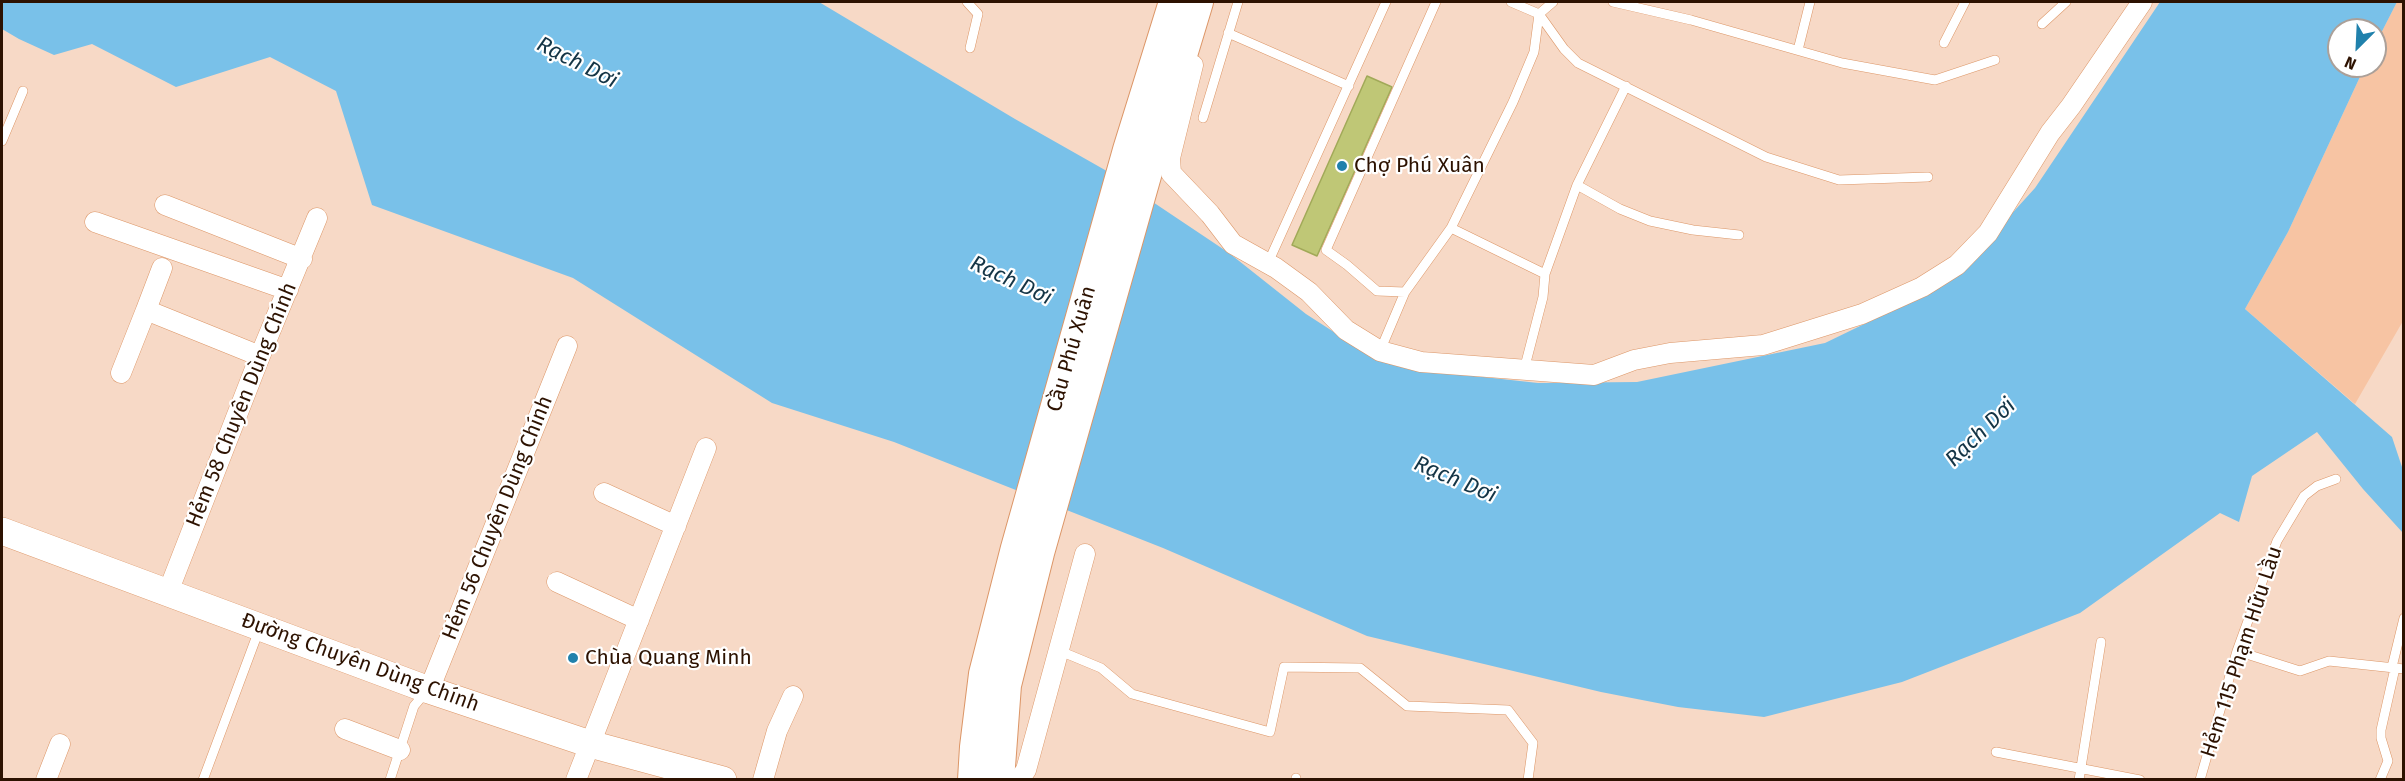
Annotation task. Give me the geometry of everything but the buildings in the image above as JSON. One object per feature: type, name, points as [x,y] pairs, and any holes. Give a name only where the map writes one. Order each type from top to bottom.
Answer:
[{"type":"main road","points":[[1140,154],[1174,2]]},
{"type":"main road","points":[[1140,154],[1198,2]]},
{"type":"main road","name":"Cầu Phú Xuân","points":[[1027,551],[1140,154]]},
{"type":"main road","points":[[973,780],[984,674],[1027,551]]},
{"type":"main road","points":[[999,780],[1006,685],[1027,551]]},
{"type":"street","points":[[1211,2],[1170,158],[1171,173],[1210,214],[1233,244],[1309,292],[1346,330],[1380,351],[1421,362],[1594,375],[1634,360],[1670,353],[1763,345],[1862,314],[1922,287],[1957,265],[1988,233],[2050,133],[2072,106],[2142,2]]},
{"type":"street","points":[[165,205],[302,259]]},
{"type":"street","name":"Hẻm 58 Chuyên Dùng Chính","points":[[168,592],[260,356],[317,218]]},
{"type":"street","points":[[95,222],[288,290]]},
{"type":"street","points":[[121,373],[162,268]]},
{"type":"street","points":[[146,310],[260,356]]},
{"type":"street","name":"Hẻm 56 Chuyên Dùng Chính","points":[[429,690],[567,346]]},
{"type":"street","points":[[576,780],[706,448]]},
{"type":"street","points":[[603,493],[676,526]]},
{"type":"street","name":"Đường Chuyên Dùng Chính","points":[[2,531],[429,690],[590,744],[717,779]]},
{"type":"street","points":[[1019,780],[1026,770],[1085,554]]},
{"type":"street","points":[[557,582],[639,620]]},
{"type":"street","points":[[763,780],[777,731],[793,696]]},
{"type":"street","points":[[345,729],[400,750]]},
{"type":"street","points":[[46,780],[60,744]]},
{"type":"lane","points":[[968,2],[978,14],[970,48]]},
{"type":"lane","points":[[1203,118],[1238,2]]},
{"type":"lane","points":[[1268,264],[1386,2]]},
{"type":"lane","points":[[1405,292],[1377,291],[1326,250],[1436,2]]},
{"type":"lane","points":[[1511,2],[1539,14],[1564,49],[1578,63],[1766,157],[1839,180],[1928,177]]},
{"type":"lane","points":[[1380,351],[1405,292],[1451,228],[1514,102],[1534,52],[1539,14],[1553,2]]},
{"type":"lane","points":[[1613,2],[1691,20],[1842,63],[1935,81],[1995,60]]},
{"type":"lane","points":[[1798,50],[1810,2]]},
{"type":"lane","points":[[1944,43],[1965,2]]},
{"type":"lane","points":[[2043,24],[2066,2]]},
{"type":"lane","points":[[1228,33],[1349,86]]},
{"type":"lane","points":[[1524,370],[1544,289],[1545,274],[1577,185],[1626,86]]},
{"type":"lane","points":[[2,141],[23,91]]},
{"type":"lane","points":[[1577,185],[1620,209],[1650,221],[1693,230],[1739,235]]},
{"type":"lane","points":[[1451,228],[1545,274]]},
{"type":"lane","name":"Hẻm 115 Phạm Hữu Lầu","points":[[2200,780],[2237,651],[2277,541],[2304,496],[2317,486],[2336,479]]},
{"type":"lane","points":[[2380,780],[2388,761],[2381,730],[2397,668],[2403,618]]},
{"type":"lane","points":[[203,780],[260,627]]},
{"type":"lane","points":[[2079,780],[2101,642]]},
{"type":"lane","points":[[1060,651],[1101,668],[1132,694],[1270,732],[1284,666],[1360,668],[1407,706],[1508,710],[1533,742],[1528,780]]},
{"type":"lane","points":[[2237,651],[2300,671],[2328,661],[2397,668]]},
{"type":"lane","points":[[390,780],[414,706],[429,690]]},
{"type":"lane","points":[[1996,752],[2140,780]]},
{"type":"shaded area","points":[[2397,2],[2403,2],[2403,321],[2355,404],[2245,309],[2288,232],[2359,78],[2387,78],[2387,22]]},
{"type":"water","name":"Rạch Dơi","points":[[2,2],[819,2],[1105,170],[1229,253],[1306,314],[1368,354],[1438,372],[1538,383],[1637,382],[1825,343],[1889,312],[1966,264],[2035,188],[2160,2],[2397,2],[2387,22],[2387,18],[2327,18],[2327,78],[2359,78],[2288,232],[2245,309],[2392,437],[2403,470],[2403,533],[2363,489],[2317,432],[2252,476],[2239,522],[2220,513],[2080,613],[1902,682],[1764,717],[1678,707],[1601,692],[1367,636],[1163,548],[894,442],[772,403],[573,278],[372,205],[336,91],[270,57],[176,87],[92,44],[54,55],[2,29]]},
{"type":"place","name":"Chợ Phú Xuân","points":[[1342,166]]},
{"type":"place","name":"Chùa Quang Minh","points":[[573,658]]}]
